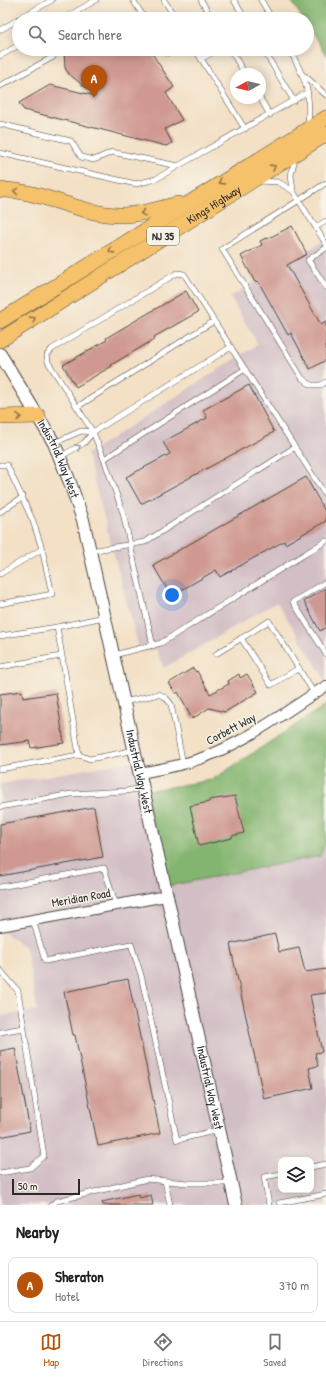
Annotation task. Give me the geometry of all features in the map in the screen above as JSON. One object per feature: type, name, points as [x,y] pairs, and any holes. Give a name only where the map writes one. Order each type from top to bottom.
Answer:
[{"type":"main road","name":"Kings Highway","points":[[0,321],[326,118]]},
{"type":"main road","name":"Kings Highway","points":[[0,340],[326,134]]},
{"type":"main road","points":[[0,190],[22,192],[95,212],[117,216],[146,213],[194,200]]},
{"type":"main road","points":[[0,417],[38,416]]},
{"type":"street","name":"Industrial Way West","points":[[0,354],[54,442],[79,508],[140,773],[142,788],[236,1205]]},
{"type":"street","name":"Corbett Way","points":[[140,773],[183,764],[219,751],[242,740],[326,686]]},
{"type":"street","name":"Meridian Road","points":[[0,926],[166,896]]},
{"type":"lane","points":[[31,12],[52,0]]},
{"type":"lane","points":[[76,12],[96,0]]},
{"type":"lane","points":[[133,0],[141,12]]},
{"type":"lane","points":[[164,0],[172,12]]},
{"type":"lane","points":[[201,0],[208,12]]},
{"type":"lane","points":[[234,0],[241,12]]},
{"type":"lane","points":[[261,0],[267,12]]},
{"type":"lane","points":[[0,30],[12,23]]},
{"type":"lane","points":[[0,56],[12,49]]},
{"type":"lane","points":[[0,86],[53,56]]},
{"type":"lane","points":[[199,56],[244,129]]},
{"type":"lane","points":[[201,60],[208,56]]},
{"type":"lane","points":[[234,56],[241,68]]},
{"type":"lane","points":[[267,56],[294,101]]},
{"type":"lane","points":[[293,56],[304,76],[308,92],[310,103],[308,128]]},
{"type":"lane","points":[[304,76],[326,95]]},
{"type":"lane","points":[[0,153],[136,184],[156,179],[308,92]]},
{"type":"lane","points":[[264,104],[270,115]]},
{"type":"lane","points":[[0,124],[71,141],[81,157],[94,160],[112,152],[178,166]]},
{"type":"lane","points":[[297,151],[291,175],[293,191],[326,244]]},
{"type":"lane","points":[[250,181],[278,182],[293,191]]},
{"type":"lane","points":[[326,183],[222,249],[302,378],[311,385],[321,385],[326,382]]},
{"type":"lane","points":[[316,228],[326,221]]},
{"type":"lane","points":[[326,248],[308,260],[326,287]]},
{"type":"lane","points":[[153,646],[122,513],[104,459],[93,432],[48,362],[47,355],[52,349],[176,273],[184,274],[326,496]]},
{"type":"lane","points":[[77,407],[214,321]]},
{"type":"lane","points":[[60,457],[84,443],[93,432],[231,347]]},
{"type":"lane","points":[[104,459],[245,368]]},
{"type":"lane","points":[[54,442],[81,431],[93,432]]},
{"type":"lane","points":[[89,551],[130,546],[145,542],[295,447]]},
{"type":"lane","points":[[0,465],[7,465],[23,497],[42,548],[52,594],[0,604]]},
{"type":"lane","points":[[0,512],[23,497]]},
{"type":"lane","points":[[113,655],[161,643],[326,541]]},
{"type":"lane","points":[[0,574],[42,548]]},
{"type":"lane","points":[[325,651],[293,602],[326,582]]},
{"type":"lane","points":[[0,636],[57,627],[104,617]]},
{"type":"lane","points":[[216,654],[269,621],[314,693]]},
{"type":"lane","points":[[57,627],[79,755]]},
{"type":"lane","points":[[242,638],[271,685],[298,668]]},
{"type":"lane","points":[[0,668],[61,656]]},
{"type":"lane","points":[[124,702],[159,694],[166,698],[171,704],[183,764]]},
{"type":"lane","points":[[0,768],[79,755],[90,758],[134,750]]},
{"type":"lane","points":[[0,807],[71,794],[126,791],[142,788]]},
{"type":"lane","points":[[0,888],[104,868],[116,905]]},
{"type":"lane","points":[[33,920],[45,961],[131,944],[141,975],[178,1140],[220,1130]]},
{"type":"lane","points":[[0,970],[18,991],[44,1156],[30,1168],[0,1173]]},
{"type":"lane","points":[[0,1032],[23,1028]]},
{"type":"lane","points":[[314,1166],[326,1164]]},
{"type":"lane","points":[[278,1175],[264,1177],[269,1205],[326,1194]]},
{"type":"lane","points":[[51,1205],[57,1201],[147,1179],[187,1184],[231,1182]]},
{"type":"lane","points":[[165,1181],[170,1205]]},
{"type":"shaded area","points":[[326,239],[326,681],[277,602],[164,668],[156,649],[140,652],[87,454],[258,344],[230,297]]},
{"type":"shaded area","points":[[139,760],[147,802],[320,856],[326,841],[326,1205],[0,1205],[0,1016],[37,1010],[26,948],[0,929],[0,784]]},
{"type":"green space","points":[[291,0],[326,0],[326,55],[314,36],[314,12],[299,12]]},
{"type":"green space","points":[[326,705],[326,841],[320,856],[168,886],[145,791],[212,780]]},
{"type":"building","points":[[64,56],[154,56],[174,87],[166,93],[182,120],[165,129],[172,143],[166,146],[24,110],[19,103],[50,85],[96,96],[69,74],[65,68]]},
{"type":"building","points":[[292,226],[307,254],[287,265],[321,325],[326,322],[326,360],[310,369],[291,333],[288,335],[258,281],[255,282],[241,256],[262,245],[260,241]]},
{"type":"building","points":[[186,291],[198,312],[154,337],[155,339],[76,387],[63,365],[107,340],[106,338]]},
{"type":"building","points":[[249,385],[274,432],[141,504],[126,477],[170,454],[163,442],[207,418],[203,410]]},
{"type":"building","points":[[306,477],[326,513],[326,521],[285,544],[284,541],[220,577],[216,570],[171,596],[153,565]]},
{"type":"building","points":[[326,588],[326,627],[320,631],[304,601]]},
{"type":"building","points":[[193,668],[196,672],[197,671],[210,694],[229,684],[228,681],[239,674],[240,678],[247,674],[258,692],[225,712],[209,708],[192,719],[178,692],[176,694],[169,683]]},
{"type":"building","points":[[22,691],[23,698],[56,693],[64,743],[31,748],[30,741],[0,745],[0,694]]},
{"type":"building","points":[[235,796],[244,833],[232,836],[232,838],[199,846],[190,806],[209,802],[209,800]]},
{"type":"building","points":[[94,807],[103,857],[0,876],[0,824]]},
{"type":"building","points":[[275,934],[279,952],[299,948],[305,972],[326,969],[326,993],[310,995],[322,1052],[315,1053],[318,1066],[309,1068],[313,1088],[264,1099],[230,944]]},
{"type":"building","points":[[128,979],[160,1133],[98,1146],[75,1035],[73,1035],[64,992]]},
{"type":"building","points":[[15,1048],[30,1131],[0,1137],[0,1051]]},
{"type":"building","points":[[138,1194],[139,1198],[151,1195],[153,1205],[103,1205],[102,1202]]},
{"type":"place","name":"Sheraton","points":[[94,98]]}]
